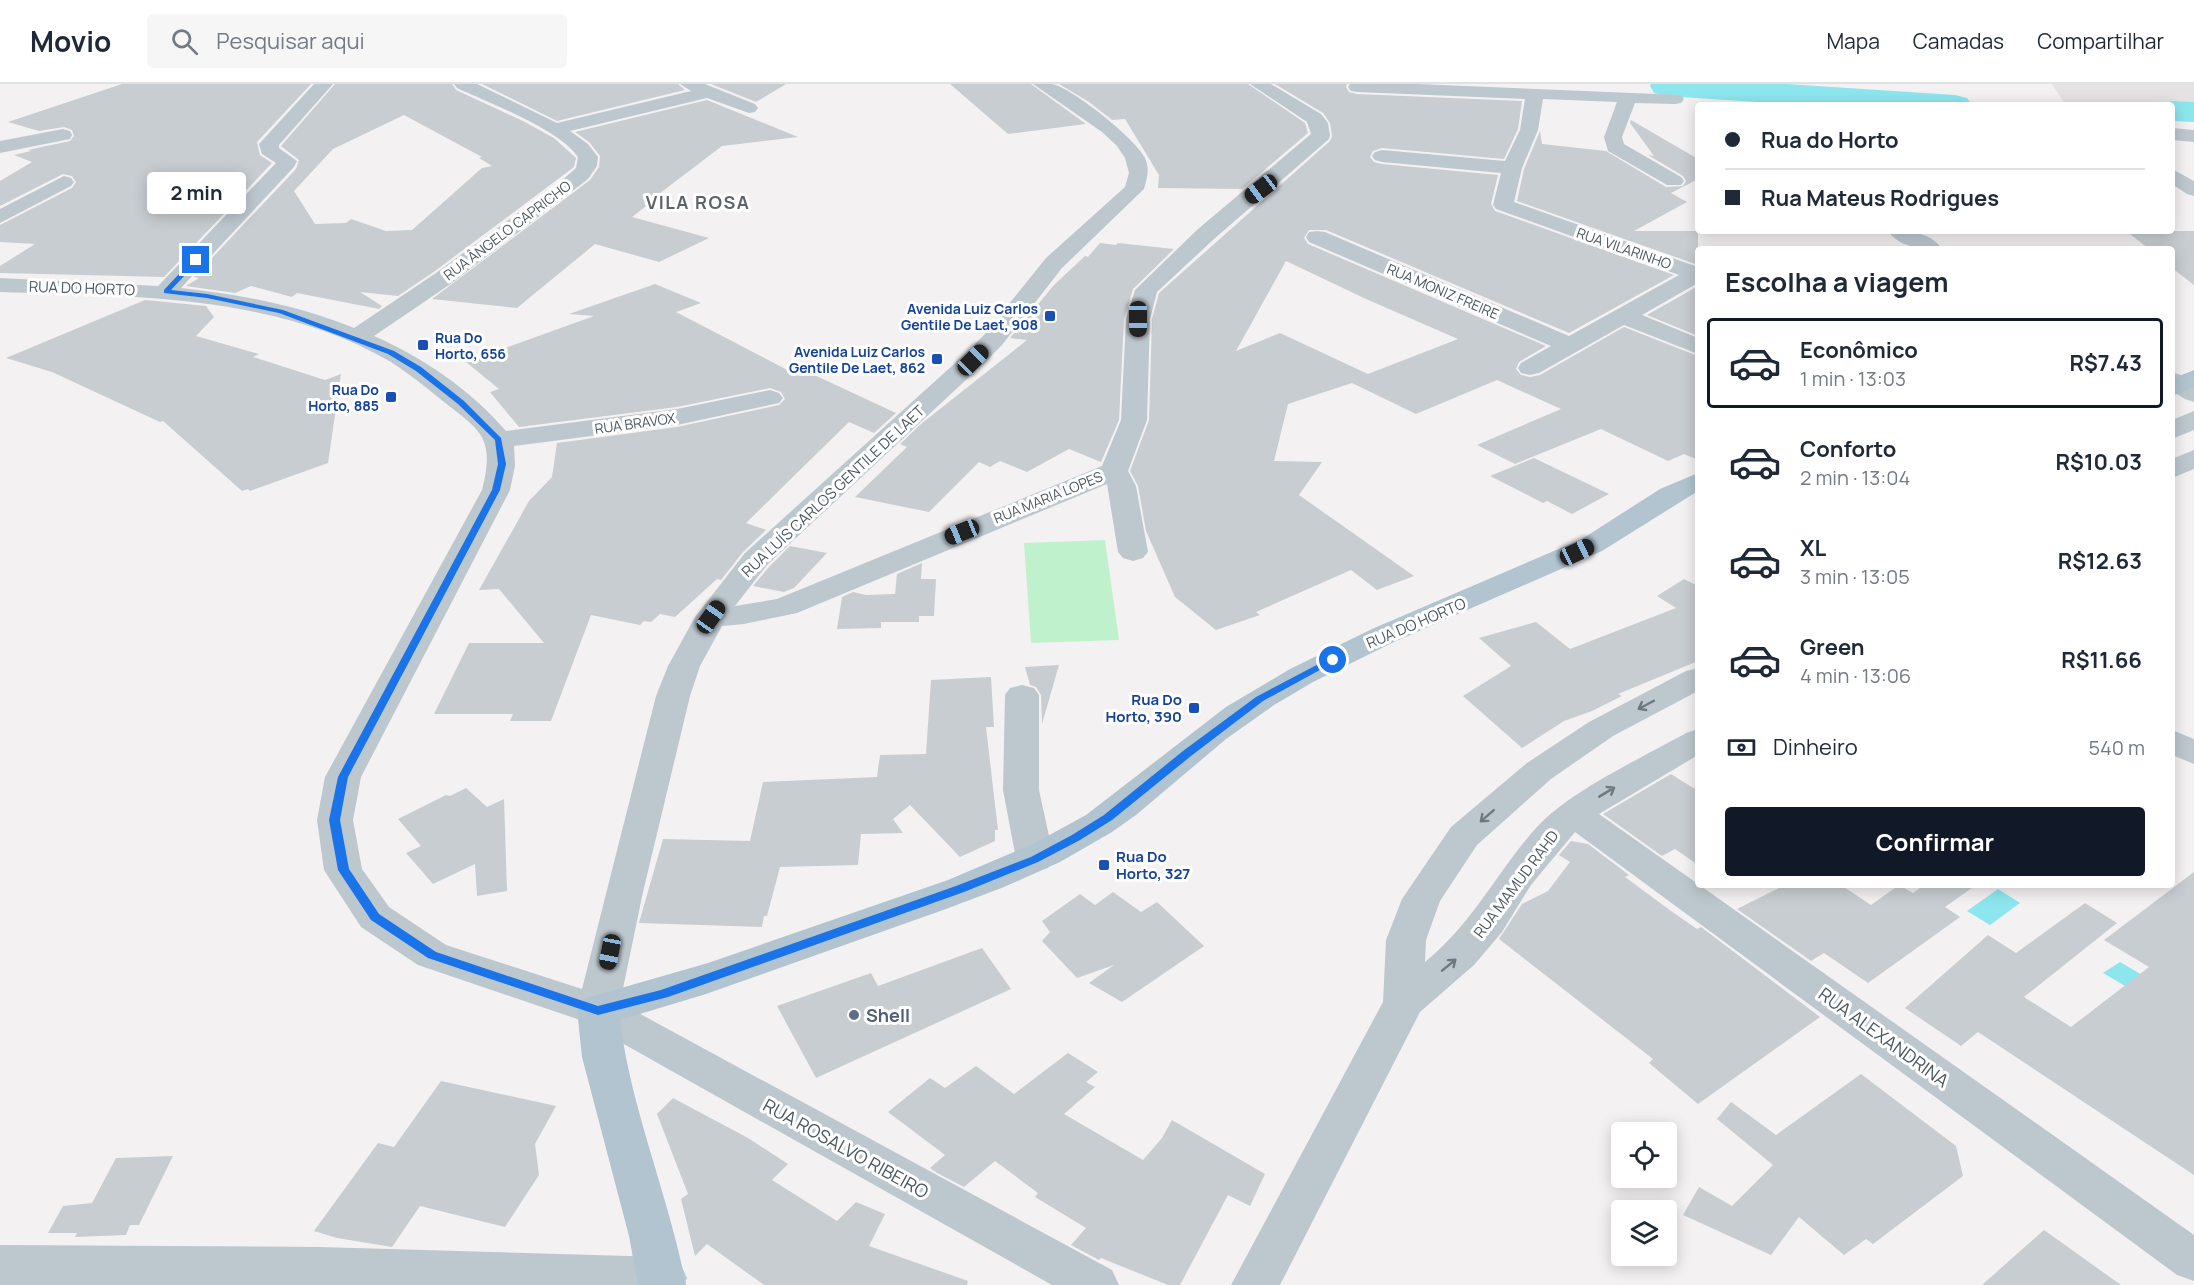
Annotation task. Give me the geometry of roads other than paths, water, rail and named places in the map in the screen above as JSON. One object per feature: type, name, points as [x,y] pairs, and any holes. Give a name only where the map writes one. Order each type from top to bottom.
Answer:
[{"type":"main road","name":"RUA DO HORTO","points":[[598,1010],[663,993],[720,974],[960,889],[1035,859],[1108,818],[1187,753],[1259,699],[1367,643],[1494,590],[1597,543],[1663,498],[1695,482]]},
{"type":"main road","name":"RUA LUÍS CARLOS GENTILE DE LAET","points":[[598,1010],[603,1057],[653,1236],[663,1281]]},
{"type":"street","points":[[166,291],[284,167],[287,161],[272,154],[268,150],[269,144],[324,84]]},
{"type":"street","name":"RUA ÂNGELO CAPRICHO","points":[[356,338],[444,278],[577,178],[588,164],[585,152],[554,129],[463,84]]},
{"type":"street","points":[[689,84],[749,108]]},
{"type":"street","name":"RUA LUÍS CARLOS GENTILE DE LAET","points":[[598,1010],[618,914],[674,695],[690,654],[711,617],[756,559],[973,360],[993,340],[1054,263],[1134,189],[1140,180],[1140,169],[1136,158],[1126,143],[1042,84]]},
{"type":"street","name":"RUA MARIA LOPES","points":[[711,617],[744,615],[786,606],[1114,471],[1134,420],[1138,319],[1146,290],[1198,241],[1321,136],[1319,123],[1314,118],[1259,84]]},
{"type":"street","points":[[1357,87],[1683,102],[1649,84]]},
{"type":"street","points":[[554,129],[708,92]]},
{"type":"street","name":"RUA VILARINHO","points":[[1535,94],[1529,130],[1512,168],[1502,202],[1506,207],[1695,273]]},
{"type":"street","points":[[1628,98],[1613,137],[1615,147],[1674,181]]},
{"type":"street","points":[[2175,134],[2194,136]]},
{"type":"street","points":[[0,147],[63,135]]},
{"type":"street","points":[[1382,156],[1512,168]]},
{"type":"street","points":[[2175,177],[2194,190]]},
{"type":"street","points":[[0,217],[64,182]]},
{"type":"street","points":[[1904,234],[1926,246]]},
{"type":"street","name":"RUA MONIZ FREIRE","points":[[1317,237],[1570,345]]},
{"type":"street","name":"RUA VILARINHO","points":[[1622,315],[1695,275]]},
{"type":"street","name":"RUA DO HORTO","points":[[0,285],[166,291],[247,303],[281,312],[391,352],[418,369],[461,403],[498,440]]},
{"type":"street","points":[[1530,368],[1622,315],[1695,346]]},
{"type":"street","name":"RUA BRAVOX","points":[[498,440],[677,417],[770,398]]},
{"type":"street","points":[[2175,430],[2194,419]]},
{"type":"street","points":[[498,440],[502,464],[496,490],[343,777],[335,820],[341,860],[343,870],[375,917],[432,955],[598,1010]]},
{"type":"street","points":[[1114,471],[1122,486],[1133,552]]},
{"type":"street","name":"RUA MAMUD RAHD","points":[[1404,1002],[1406,940],[1421,899],[1464,836],[1539,771],[1602,729],[1695,680]]},
{"type":"street","points":[[1022,695],[1021,790],[1035,859]]},
{"type":"street","name":"RUA MAMUD RAHD","points":[[1255,1285],[1404,1002],[1460,955],[1488,922],[1518,876],[1549,837],[1573,813],[1695,742]]},
{"type":"street","points":[[2175,743],[2194,753]]},
{"type":"street","name":"RUA ALEXANDRINA","points":[[1573,813],[2194,1261]]},
{"type":"street","name":"RUA ROSALVO RIBEIRO","points":[[598,1010],[1095,1285]]},
{"type":"street","points":[[0,1266],[320,1268],[663,1281]]},
{"type":"water","points":[[1998,889],[2020,903],[1990,925],[1967,911]]},
{"type":"water","points":[[2120,962],[2171,992],[2156,1004],[2103,973]]},
{"type":"waterway","points":[[1666,86],[1909,102]]},
{"type":"waterway","points":[[2175,111],[2194,112]]},
{"type":"place","name":"Avenida Luiz Carlos Gentile De Laet, 908","points":[[1050,316]]},
{"type":"place","name":"Rua Do Horto, 656","points":[[423,345]]},
{"type":"place","name":"Avenida Luiz Carlos Gentile De Laet, 862","points":[[937,359]]},
{"type":"place","name":"Rua Do Horto, 885","points":[[391,397]]},
{"type":"place","name":"Rua Do Horto, 390","points":[[1194,708]]},
{"type":"place","name":"Rua Do Horto, 327","points":[[1104,865]]},
{"type":"place","name":"Shell","points":[[854,1015]]},
{"type":"district","name":"VILA ROSA","points":[[698,202]]}]
